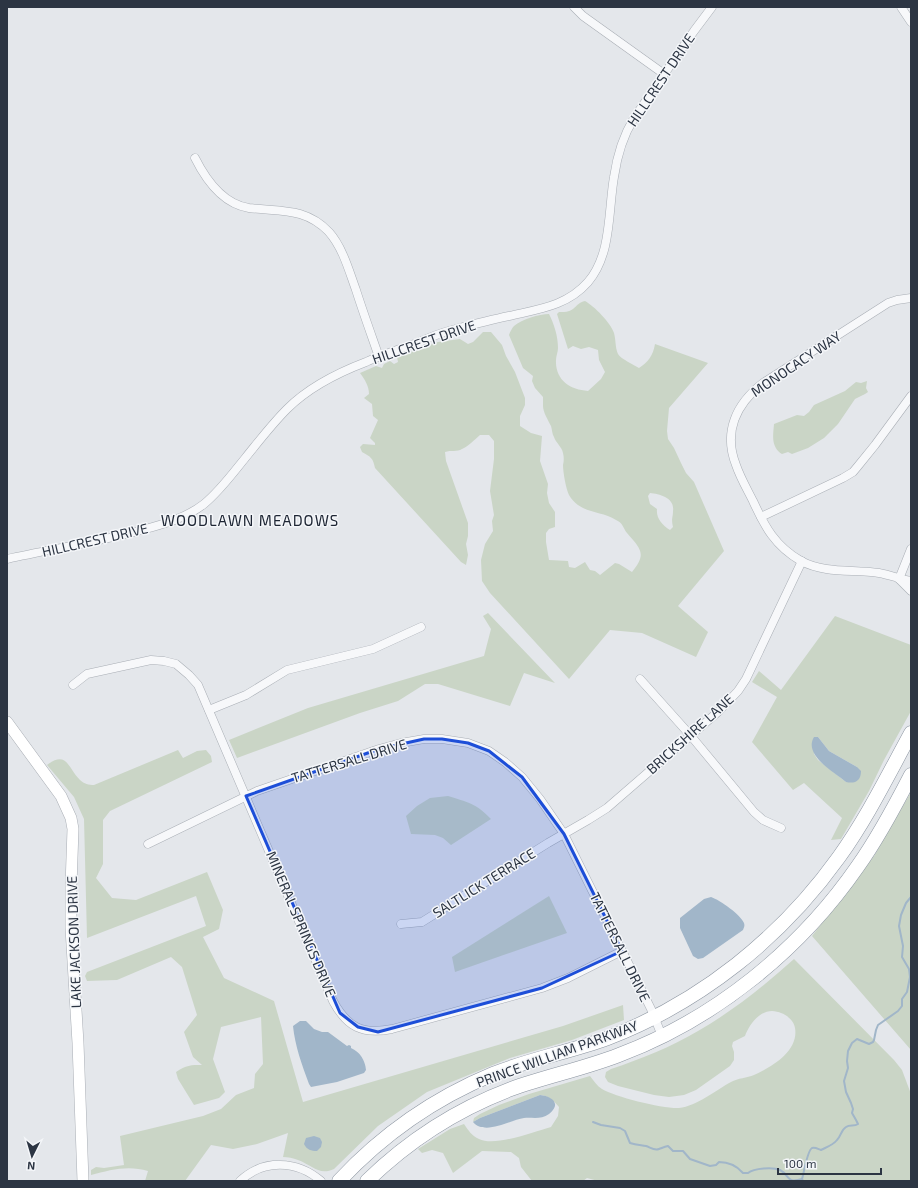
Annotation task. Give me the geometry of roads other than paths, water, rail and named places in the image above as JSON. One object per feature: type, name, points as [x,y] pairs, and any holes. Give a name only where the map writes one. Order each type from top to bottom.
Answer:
[{"type":"highway","name":"PRINCE WILLIAM PARKWAY","points":[[339,1181],[387,1136],[429,1107],[451,1094],[494,1074],[602,1040],[635,1026],[689,998],[730,970],[758,947],[800,906],[821,881],[861,824],[911,733]]},
{"type":"highway","name":"PRINCE WILLIAM PARKWAY","points":[[367,1181],[407,1147],[434,1128],[467,1109],[512,1089],[620,1055],[662,1036],[733,994],[802,934],[823,911],[858,866],[879,833],[911,775]]},
{"type":"street","points":[[574,7],[583,16],[664,74]]},
{"type":"street","name":"HILLCREST DRIVE","points":[[7,559],[126,534],[169,521],[189,513],[206,502],[219,489],[287,409],[314,388],[338,374],[449,331],[551,306],[570,298],[588,282],[594,274],[603,254],[614,177],[624,138],[634,118],[712,7]]},
{"type":"street","points":[[901,7],[911,22]]},
{"type":"street","points":[[195,158],[200,169],[210,182],[229,200],[248,208],[290,211],[300,214],[317,223],[329,233],[337,245],[346,265],[379,357]]},
{"type":"street","name":"MONOCACY WAY","points":[[911,298],[888,303],[753,390],[743,401],[737,412],[733,422],[731,442],[732,453],[736,465],[761,517],[774,539],[782,548],[802,561],[830,570],[879,573],[911,581]]},
{"type":"street","points":[[761,517],[853,472],[911,396]]},
{"type":"street","points":[[899,579],[911,549]]},
{"type":"street","name":"BRICKSHIRE LANE","points":[[564,834],[607,808],[719,711],[738,691],[754,662],[802,561]]},
{"type":"street","name":"MONOCACY WAY","points":[[899,579],[911,591]]},
{"type":"street","points":[[209,710],[246,695],[287,670],[373,649],[421,627]]},
{"type":"street","name":"MINERAL SPRINGS DRIVE","points":[[73,685],[87,674],[151,660],[176,664],[198,685],[333,1001],[340,1013],[348,1022],[358,1027],[369,1031],[378,1032],[542,988],[568,978],[622,951]]},
{"type":"street","points":[[640,679],[691,736],[754,812],[763,820],[781,828]]},
{"type":"street","name":"LAKE JACKSON DRIVE","points":[[7,722],[61,796],[71,818],[73,829],[71,928],[78,1043],[83,1181]]},
{"type":"street","name":"TATTERSALL DRIVE","points":[[148,844],[264,788],[379,749],[424,739],[442,739],[468,743],[489,751],[505,762],[522,777],[564,834],[662,1036]]},
{"type":"street","name":"SALTLICK TERRACE","points":[[401,924],[422,922],[564,834]]},
{"type":"street","points":[[240,1181],[257,1169],[277,1164],[308,1171],[321,1181]]},
{"type":"water","points":[[814,737],[818,737],[829,751],[857,767],[861,771],[859,779],[852,783],[846,782],[821,762],[816,757],[813,750],[812,744]]},
{"type":"water","points":[[711,897],[725,904],[735,912],[744,923],[744,926],[743,930],[703,958],[698,959],[693,956],[680,928],[680,918],[704,899]]},
{"type":"water","points":[[300,1021],[306,1021],[314,1029],[322,1032],[328,1032],[347,1046],[351,1046],[351,1048],[359,1054],[363,1060],[366,1070],[364,1073],[337,1082],[311,1087],[301,1063],[294,1033],[293,1026]]},
{"type":"water","points":[[540,1095],[552,1099],[555,1104],[553,1110],[546,1116],[540,1118],[518,1119],[498,1126],[484,1128],[473,1122],[480,1118]]},
{"type":"water","points":[[314,1136],[320,1138],[322,1142],[321,1147],[317,1151],[309,1150],[304,1144],[306,1138]]},
{"type":"waterway","points":[[803,1181],[802,1179],[810,1150],[812,1148],[821,1150],[830,1146],[838,1138],[844,1128],[858,1124],[852,1113],[853,1109],[846,1092],[844,1081],[848,1068],[848,1051],[852,1043],[857,1039],[869,1044],[873,1042],[878,1025],[898,1011],[902,1006],[902,999],[907,992],[910,977],[909,969],[902,957],[903,946],[899,926],[901,915],[906,903],[911,897]]},
{"type":"waterway","points":[[593,1122],[620,1128],[625,1131],[630,1143],[646,1146],[655,1150],[668,1146],[673,1151],[683,1151],[690,1159],[710,1166],[716,1165],[719,1162],[726,1163],[735,1166],[743,1173],[764,1168],[773,1168],[780,1170],[791,1180],[802,1179]]},
{"type":"district","name":"WOODLAWN MEADOWS","points":[[250,521]]}]
